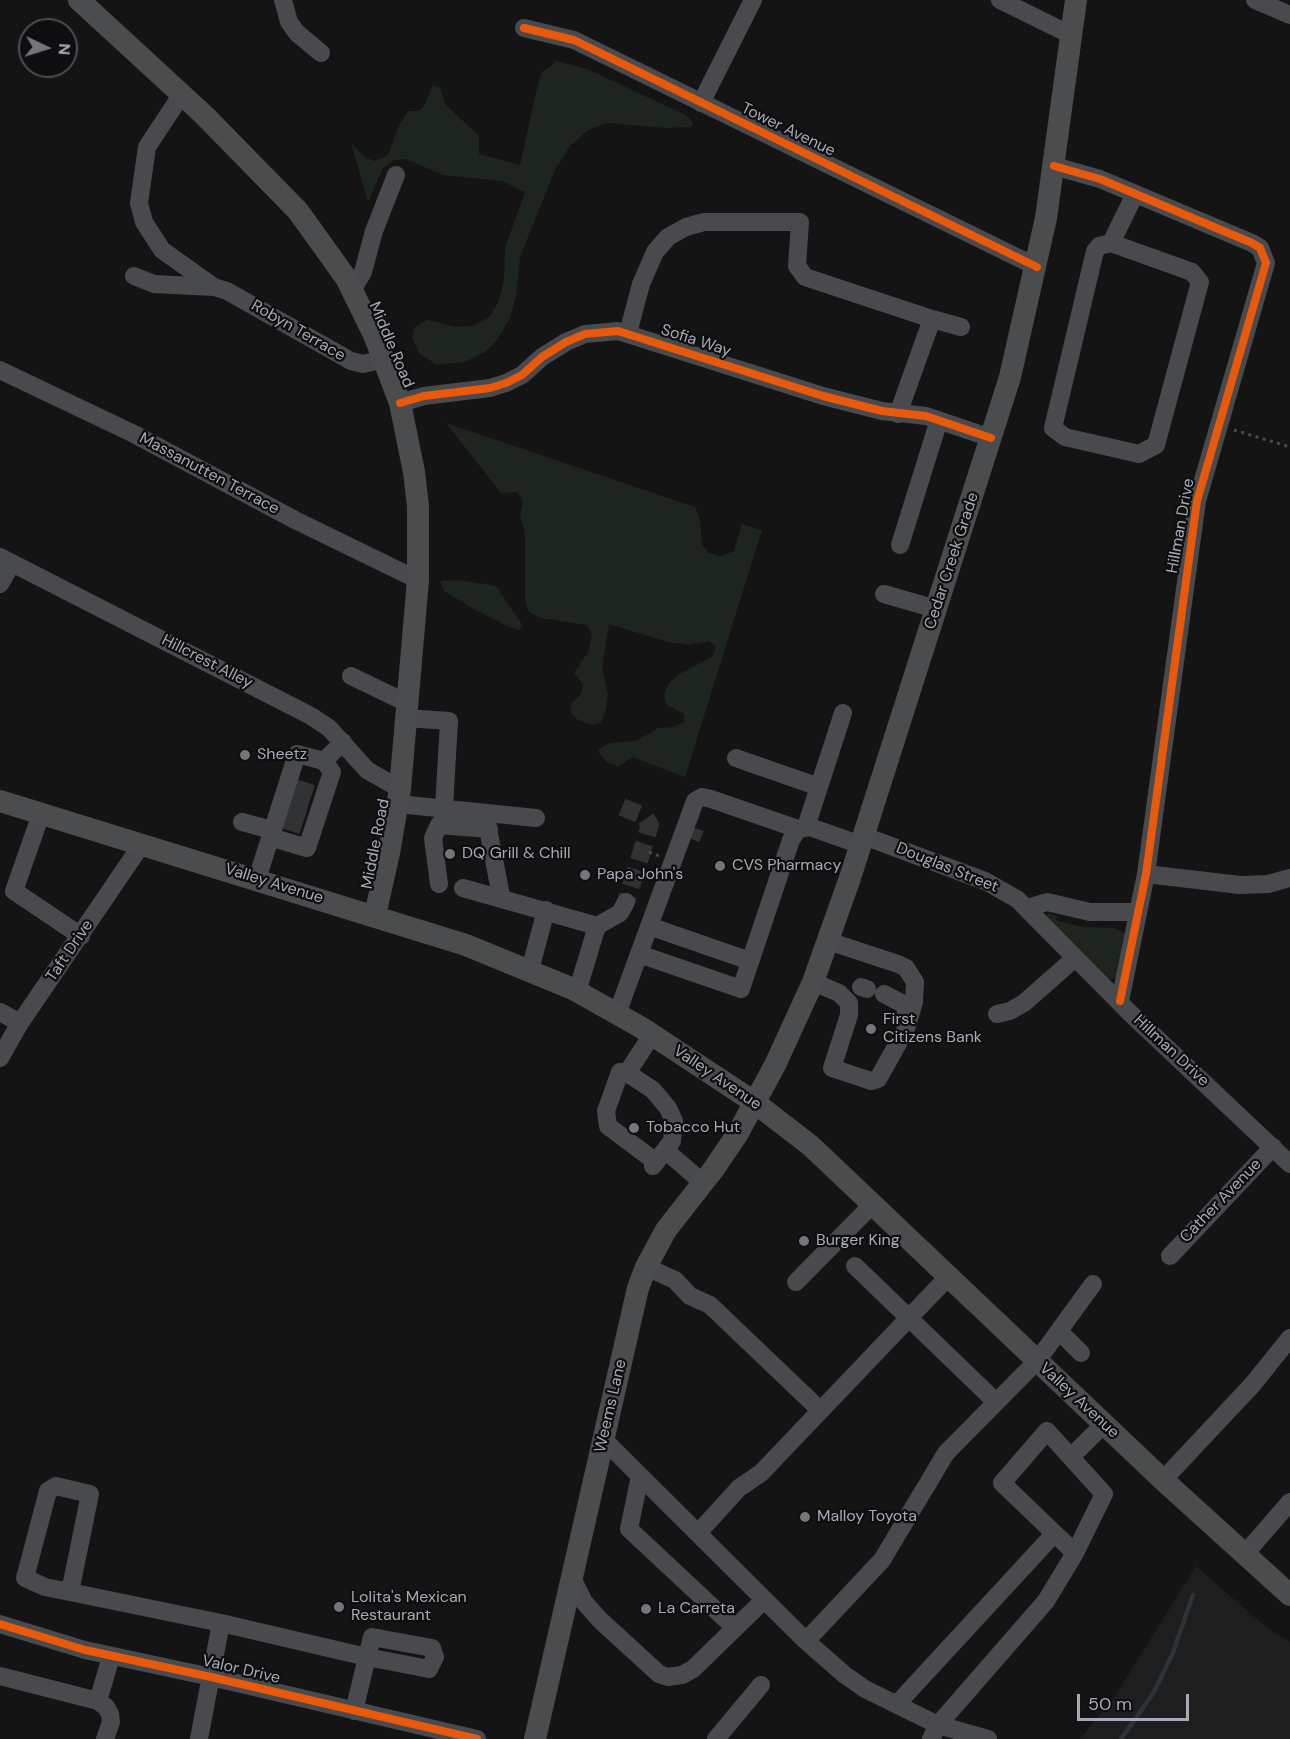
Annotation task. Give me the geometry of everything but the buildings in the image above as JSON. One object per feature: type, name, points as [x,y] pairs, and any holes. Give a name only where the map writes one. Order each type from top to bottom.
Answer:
[{"type":"main road","name":"Middle Road","points":[[79,0],[182,94],[265,174],[298,211],[333,256],[352,290],[384,359],[400,403],[414,472],[418,506],[418,580],[399,796],[375,915]]},
{"type":"main road","name":"Cedar Creek Grade","points":[[754,1102],[775,1065],[813,982],[828,941],[863,840],[1010,377],[1037,267],[1076,0]]},
{"type":"main road","name":"Valley Avenue","points":[[0,801],[466,945],[530,970],[577,992],[652,1035],[754,1102],[811,1146],[1163,1480],[1290,1595]]},
{"type":"main road","name":"Weems Lane","points":[[535,1739],[638,1288],[646,1267],[666,1230],[728,1148],[754,1102]]},
{"type":"street","points":[[283,0],[290,22],[297,33],[321,53]]},
{"type":"street","points":[[701,103],[753,0]]},
{"type":"street","points":[[1000,0],[1071,35]]},
{"type":"street","points":[[1255,0],[1290,15]]},
{"type":"street","name":"Tower Avenue","points":[[524,28],[558,34],[574,40],[1037,267]]},
{"type":"street","name":"Robyn Terrace","points":[[182,94],[147,147],[139,202],[144,222],[162,250],[214,287],[241,297],[351,362],[363,364],[384,359]]},
{"type":"street","name":"Hillman Drive","points":[[1053,166],[1100,179],[1252,243],[1264,255],[1264,274],[1197,501],[1146,874],[1120,1001],[1290,1164]]},
{"type":"street","points":[[352,290],[363,272],[374,231],[396,175]]},
{"type":"street","points":[[1111,243],[1192,272],[1200,282],[1156,445],[1148,451],[1131,453],[1065,437],[1054,431],[1053,423],[1095,251],[1099,246],[1111,243],[1135,194]]},
{"type":"street","points":[[628,333],[641,284],[655,252],[668,237],[686,227],[704,222],[800,222],[797,266],[805,277],[962,327]]},
{"type":"street","name":"Robyn Terrace","points":[[134,276],[154,284],[214,287]]},
{"type":"street","points":[[898,414],[932,319]]},
{"type":"street","name":"Sofia Way","points":[[400,403],[424,396],[490,388],[522,375],[542,357],[585,334],[628,333],[823,396],[898,414],[926,416],[991,438]]},
{"type":"street","name":"Massanutten Terrace","points":[[0,369],[134,434],[295,520],[418,580]]},
{"type":"street","points":[[900,545],[939,420]]},
{"type":"street","points":[[0,584],[6,560]]},
{"type":"street","name":"Hillcrest Alley","points":[[6,560],[299,709],[329,728],[367,770],[399,796]]},
{"type":"street","points":[[884,594],[936,609]]},
{"type":"street","points":[[351,676],[407,710],[449,721],[444,808]]},
{"type":"street","points":[[639,954],[741,989],[791,840],[802,828],[819,788],[843,713]]},
{"type":"street","points":[[324,761],[343,742]]},
{"type":"street","points":[[257,879],[282,810],[297,754],[324,761],[332,772],[313,811],[307,848],[282,810]]},
{"type":"street","points":[[736,758],[819,788]]},
{"type":"street","points":[[399,796],[487,821]]},
{"type":"street","name":"Douglas Street","points":[[617,1014],[695,801],[706,797],[802,828],[863,840],[985,881],[1005,891],[1027,908],[1120,1001]]},
{"type":"street","points":[[665,881],[684,856],[706,806],[714,802],[726,804]]},
{"type":"street","points":[[242,822],[282,810]]},
{"type":"street","points":[[41,813],[14,891],[81,936]]},
{"type":"street","points":[[439,884],[433,838],[439,825],[536,818]]},
{"type":"street","points":[[487,821],[501,896]]},
{"type":"street","name":"Taft Drive","points":[[0,1058],[20,1023],[142,844]]},
{"type":"street","points":[[1146,874],[1240,885],[1268,884],[1290,878]]},
{"type":"street","points":[[463,888],[501,896],[597,926]]},
{"type":"street","points":[[577,992],[597,926],[620,913],[626,902]]},
{"type":"street","points":[[1027,908],[1056,902],[1090,912],[1138,912]]},
{"type":"street","points":[[530,970],[546,910]]},
{"type":"street","points":[[649,926],[750,961]]},
{"type":"street","points":[[813,982],[839,993],[849,1003],[849,1015],[832,1068],[871,1081],[878,1079],[907,1024],[914,1002],[915,982],[906,968],[828,941]]},
{"type":"street","points":[[997,1014],[1010,1011],[1024,1003],[1075,958]]},
{"type":"street","points":[[870,990],[905,1005],[907,1024]]},
{"type":"street","points":[[0,1012],[20,1023]]},
{"type":"street","points":[[627,1073],[652,1035]]},
{"type":"street","points":[[658,1159],[672,1141],[675,1130],[669,1108],[653,1090],[627,1073],[620,1072],[616,1077],[606,1111],[608,1126],[658,1159],[702,1182]]},
{"type":"street","name":"Cather Avenue","points":[[1170,1256],[1273,1147]]},
{"type":"street","points":[[796,1282],[872,1205]]},
{"type":"street","points":[[855,1266],[996,1402]]},
{"type":"street","points":[[646,1267],[675,1280],[690,1296],[710,1305],[820,1410]]},
{"type":"street","points":[[698,1533],[725,1503],[761,1473],[948,1277]]},
{"type":"street","points":[[806,1641],[882,1560],[946,1453],[1037,1361],[1093,1284]]},
{"type":"street","points":[[1059,1331],[1081,1353]]},
{"type":"street","points":[[1163,1480],[1253,1384],[1290,1338]]},
{"type":"street","points":[[1072,1456],[1104,1424]]},
{"type":"street","points":[[935,1732],[1038,1611],[1075,1553],[1104,1494],[1047,1431],[1002,1483],[1075,1553]]},
{"type":"street","points":[[604,1440],[806,1641],[856,1683],[897,1704],[935,1732],[988,1739]]},
{"type":"street","points":[[640,1476],[630,1529],[735,1628]]},
{"type":"street","points":[[69,1592],[90,1494],[56,1486],[48,1491],[25,1578],[45,1587],[69,1592],[221,1623],[367,1657],[354,1711]]},
{"type":"street","points":[[1244,1555],[1290,1502]]},
{"type":"street","points":[[897,1704],[1054,1534]]},
{"type":"street","points":[[572,1578],[584,1602],[659,1674],[682,1676],[693,1670],[764,1600]]},
{"type":"street","points":[[199,1739],[221,1623]]},
{"type":"street","name":"Valor Drive","points":[[0,1624],[111,1656],[477,1739]]},
{"type":"street","points":[[98,1701],[111,1656]]},
{"type":"street","points":[[0,1676],[98,1701],[106,1707],[110,1714],[105,1739]]},
{"type":"street","points":[[716,1739],[761,1685]]},
{"type":"path","points":[[1218,425],[1290,447]]},
{"type":"path","points":[[649,852],[662,857]]},
{"type":"shaded area","points":[[557,61],[587,69],[686,115],[693,123],[692,127],[666,128],[608,123],[588,130],[570,146],[555,170],[520,257],[516,297],[510,318],[497,340],[485,352],[465,362],[437,365],[420,354],[412,338],[414,328],[427,320],[457,327],[474,325],[489,317],[498,303],[504,280],[505,248],[525,192],[502,181],[443,175],[406,159],[394,160],[383,168],[368,202],[351,143],[366,158],[375,161],[388,155],[399,125],[408,111],[419,111],[424,106],[433,85],[440,88],[446,105],[479,136],[479,154],[520,165],[542,72]]},
{"type":"shaded area","points":[[446,423],[695,507],[700,520],[702,545],[709,553],[721,556],[734,551],[742,524],[762,530],[685,777],[632,757],[618,767],[606,762],[597,750],[610,743],[636,741],[658,728],[674,727],[684,722],[684,714],[666,704],[664,695],[669,683],[681,673],[712,657],[716,647],[709,641],[689,645],[668,642],[609,624],[602,668],[608,694],[606,709],[601,723],[592,725],[578,720],[570,712],[571,704],[581,694],[583,685],[574,673],[588,652],[592,634],[587,625],[540,618],[529,612],[525,600],[525,532],[520,516],[523,502],[517,492],[501,493]]},
{"type":"shaded area","points":[[459,580],[496,586],[523,626],[519,630],[507,626],[472,608],[444,591],[440,581]]},
{"type":"shaded area","points":[[1048,913],[1057,916],[1056,920],[1082,927],[1114,928],[1124,933],[1126,931],[1117,977],[1110,980],[1046,917]]},
{"type":"shaded area","points":[[1196,1566],[1267,1628],[1290,1642],[1290,1739],[1080,1739],[1115,1696]]},
{"type":"waterway","points":[[1121,1739],[1154,1692],[1172,1655],[1193,1595]]},
{"type":"tunnel","points":[[295,788],[313,794]]},
{"type":"tunnel","points":[[290,804],[308,809]]},
{"type":"tunnel","points":[[622,807],[644,816],[650,825],[626,902]]},
{"type":"tunnel","points":[[285,820],[304,826]]},
{"type":"tunnel","points":[[691,839],[695,828]]},
{"type":"cycle path","points":[[524,28],[574,40],[1037,267]]},
{"type":"cycle path","points":[[1054,166],[1100,179],[1252,243],[1260,248],[1266,263],[1197,501],[1146,874],[1120,1001]]},
{"type":"cycle path","points":[[400,403],[424,396],[490,388],[506,383],[522,375],[542,357],[566,342],[585,334],[618,331],[823,396],[882,411],[926,416],[991,438]]},
{"type":"cycle path","points":[[0,1624],[85,1650],[477,1739]]},
{"type":"place","name":"Sheetz","points":[[245,755]]},
{"type":"place","name":"DQ Grill & Chill","points":[[450,854]]},
{"type":"place","name":"CVS Pharmacy","points":[[720,866]]},
{"type":"place","name":"Papa John's","points":[[585,875]]},
{"type":"place","name":"First Citizens Bank","points":[[871,1029]]},
{"type":"place","name":"Tobacco Hut","points":[[634,1128]]},
{"type":"place","name":"Burger King","points":[[804,1241]]},
{"type":"place","name":"Malloy Toyota","points":[[805,1517]]},
{"type":"place","name":"Lolita's Mexican Restaurant","points":[[339,1607]]},
{"type":"place","name":"La Carreta","points":[[646,1609]]}]
